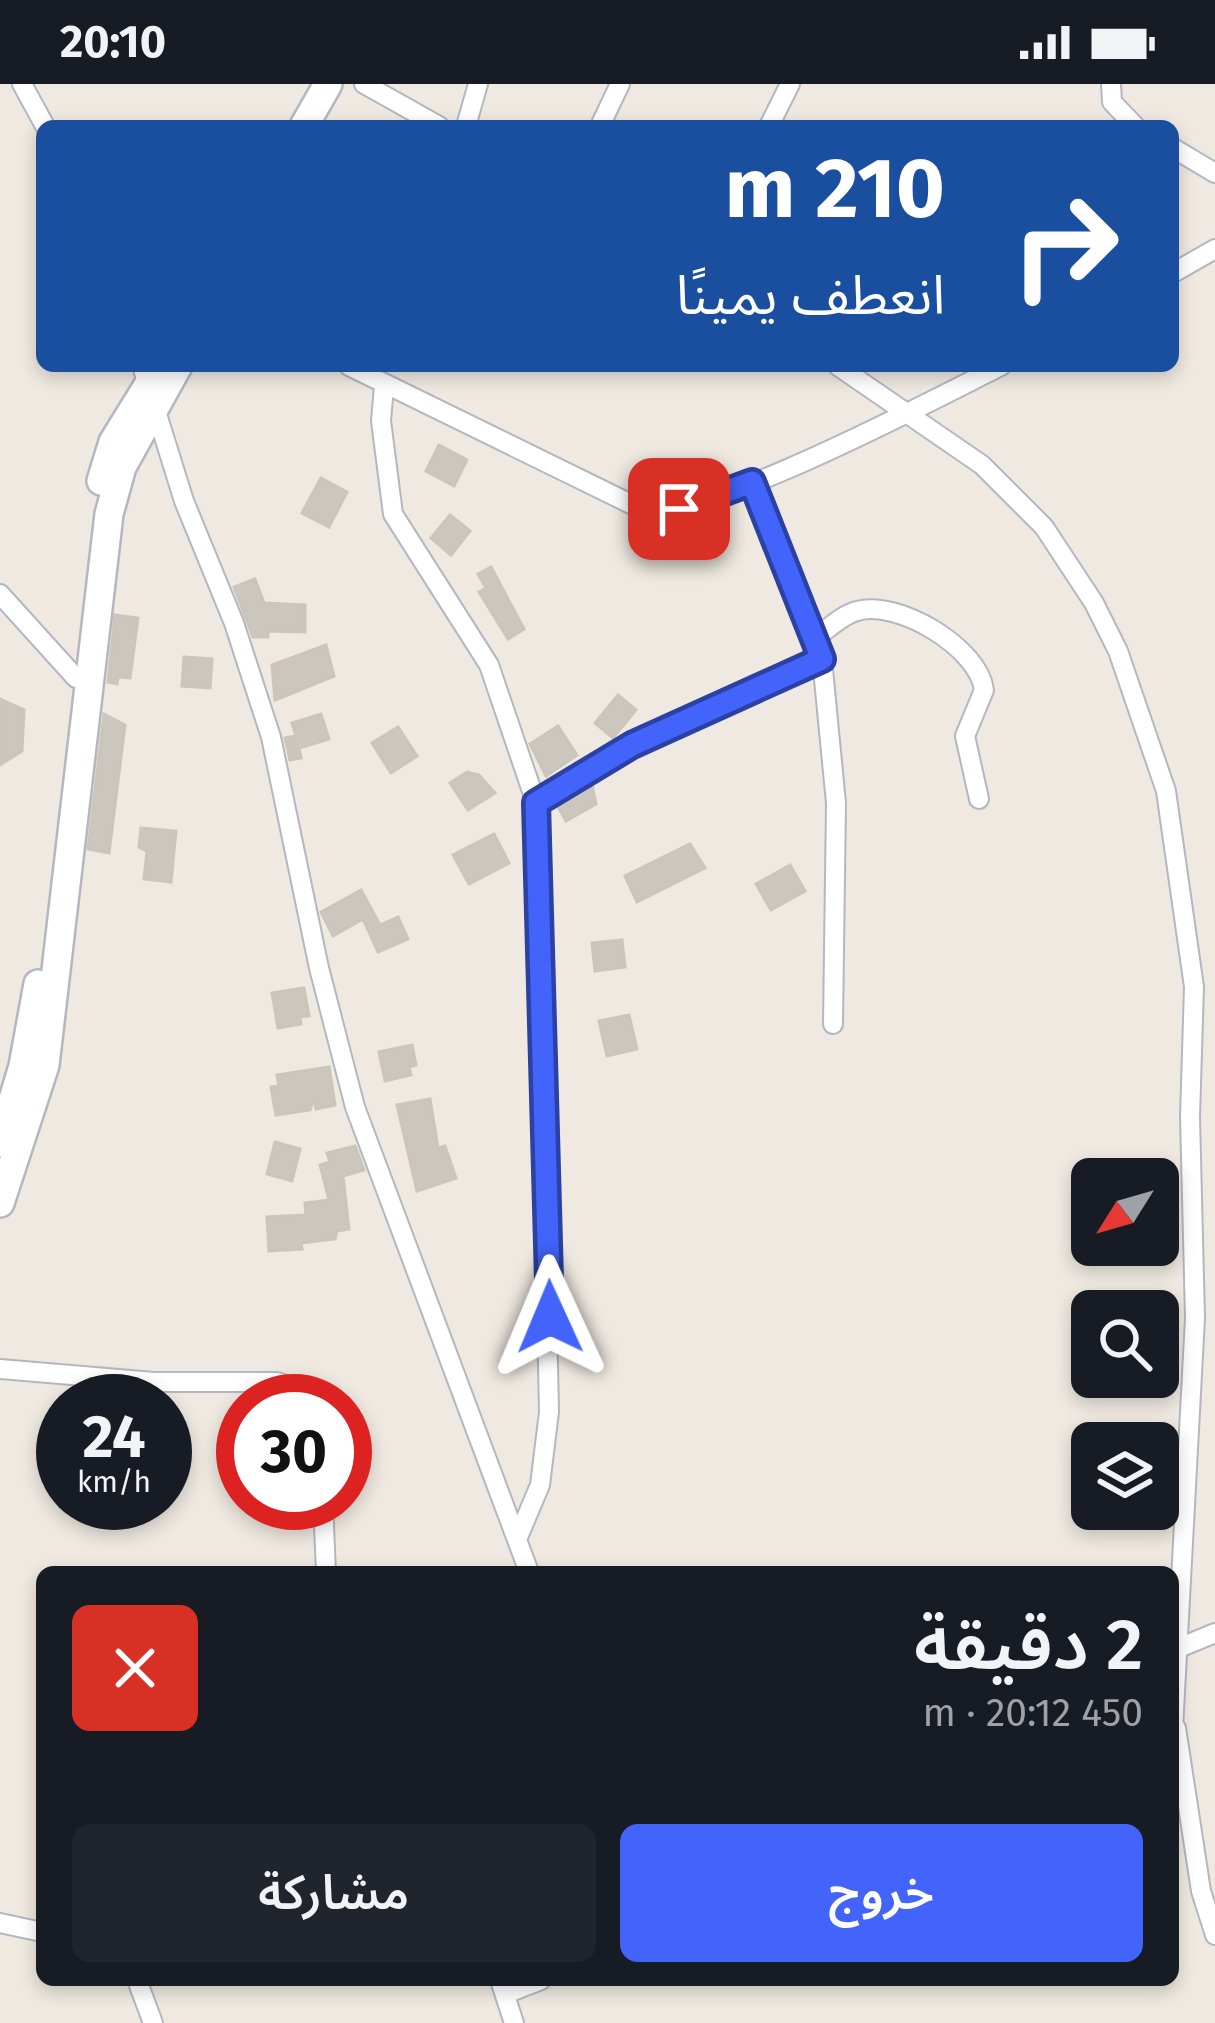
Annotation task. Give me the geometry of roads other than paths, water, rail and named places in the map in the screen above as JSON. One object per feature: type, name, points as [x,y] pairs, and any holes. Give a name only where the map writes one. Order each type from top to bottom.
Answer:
[{"type":"main road","points":[[307,120],[328,84]]},
{"type":"main road","points":[[326,120],[346,84]]},
{"type":"main road","points":[[0,1143],[33,1017],[95,505],[113,442],[151,380]]},
{"type":"main road","points":[[0,1203],[45,1065],[109,514],[151,380]]},
{"type":"street","points":[[22,84],[42,120]]},
{"type":"street","points":[[364,84],[428,120]]},
{"type":"street","points":[[468,120],[478,84]]},
{"type":"street","points":[[603,120],[620,84]]},
{"type":"street","points":[[772,120],[790,84]]},
{"type":"street","points":[[1111,84],[1112,102],[1129,120]]},
{"type":"street","points":[[1179,152],[1215,173]]},
{"type":"street","points":[[1179,270],[1215,249]]},
{"type":"street","points":[[360,372],[653,513],[706,501],[752,482],[989,372]]},
{"type":"street","points":[[846,372],[982,465],[1044,527],[1094,603],[1118,652],[1166,790],[1194,987],[1190,1117],[1196,1318],[1179,1670]]},
{"type":"street","points":[[151,380],[184,501],[234,623],[271,737],[319,968],[355,1107],[527,1566]]},
{"type":"street","points":[[384,386],[381,421],[393,514],[489,665],[536,803],[549,1412],[540,1485],[518,1538]]},
{"type":"street","points":[[752,482],[822,659],[836,803],[838,925],[832,1024]]},
{"type":"street","points":[[0,594],[76,678]]},
{"type":"street","points":[[817,637],[846,616],[878,610],[920,625],[970,662],[984,691],[965,736],[979,799]]},
{"type":"street","points":[[536,803],[632,745],[822,659]]},
{"type":"street","points":[[0,1369],[154,1382],[216,1382]]},
{"type":"street","points":[[324,1530],[326,1566]]},
{"type":"street","points":[[1181,1647],[1215,1633]]},
{"type":"street","points":[[1179,1758],[1201,1892],[1215,1935]]},
{"type":"street","points":[[0,1923],[36,1931]]},
{"type":"street","points":[[139,1986],[153,2023]]},
{"type":"street","points":[[502,1987],[514,2023]]}]
